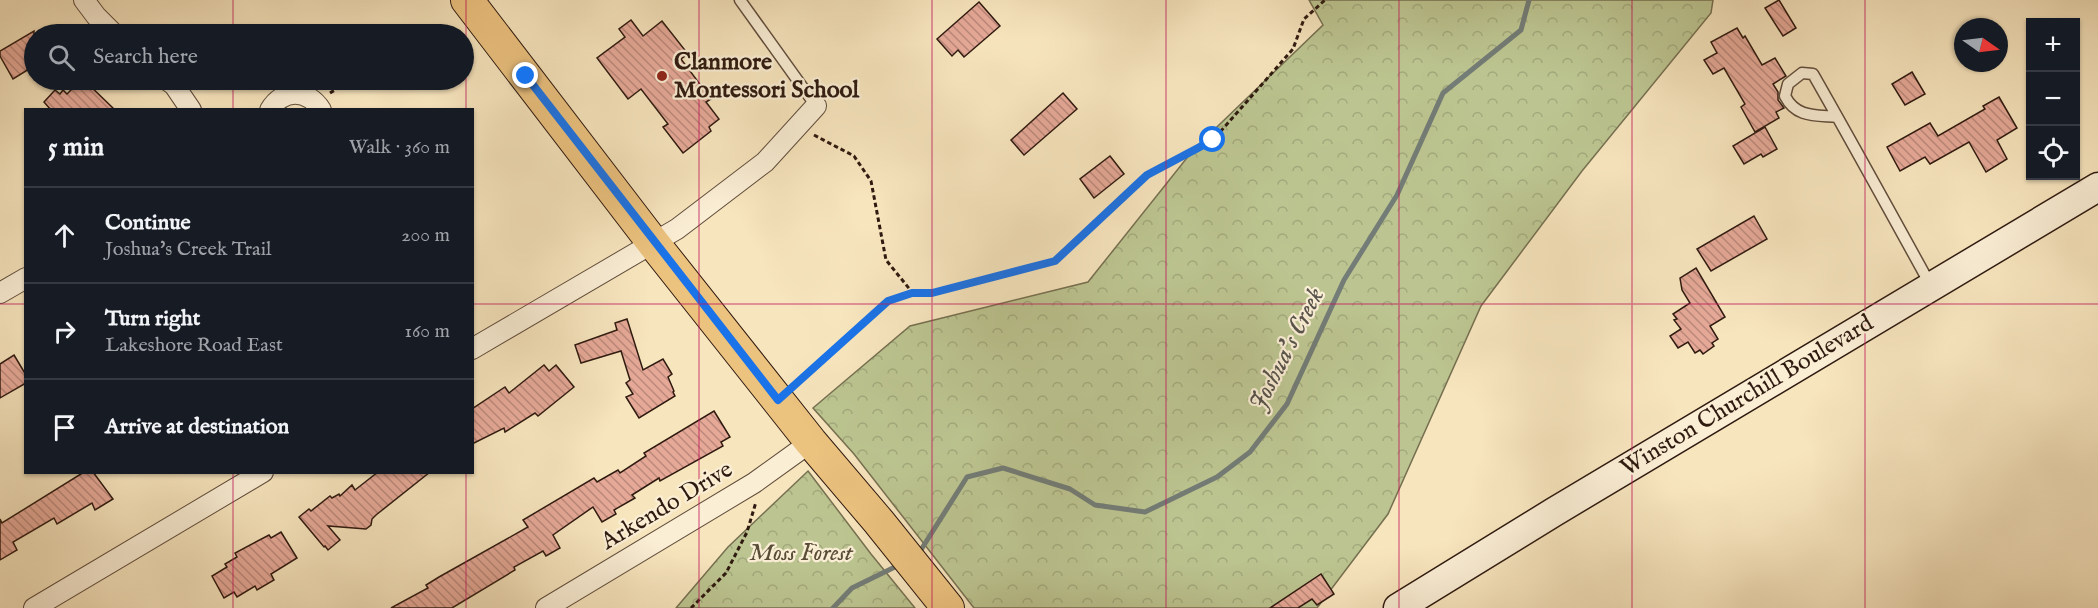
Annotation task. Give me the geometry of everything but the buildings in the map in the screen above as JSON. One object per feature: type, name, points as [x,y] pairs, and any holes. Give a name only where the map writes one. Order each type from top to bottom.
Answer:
[{"type":"main road","points":[[467,0],[654,244],[811,442],[939,597]]},
{"type":"main road","name":"Winston Churchill Boulevard","points":[[1398,608],[1554,512],[2098,187]]},
{"type":"street","points":[[84,0],[104,24]]},
{"type":"street","points":[[177,90],[190,108]]},
{"type":"street","points":[[272,108],[281,97],[298,93],[323,103]]},
{"type":"street","points":[[474,348],[677,229],[765,162],[816,106]]},
{"type":"street","points":[[0,293],[24,279]]},
{"type":"street","name":"Arkendo Drive","points":[[546,608],[754,483],[811,442]]},
{"type":"street","points":[[34,608],[260,474]]},
{"type":"lane","points":[[740,0],[816,106]]},
{"type":"lane","points":[[1838,117],[1799,113],[1793,109],[1785,96],[1788,84],[1802,73],[1813,74],[1838,117],[1931,286]]},
{"type":"path","points":[[778,400],[888,301],[912,293],[932,293],[1055,261],[1147,175],[1213,140],[1293,49],[1304,19],[1325,0]]},
{"type":"path","points":[[323,103],[339,90]]},
{"type":"path","points":[[799,127],[854,156],[871,181],[886,260],[912,293]]},
{"type":"path","points":[[691,608],[726,573],[747,532],[759,492]]},
{"type":"green space","points":[[1309,0],[1713,0],[1711,13],[1582,171],[1481,306],[1388,514],[1317,608],[974,608],[854,454],[813,408],[910,326],[1088,282],[1194,149],[1323,25]]},
{"type":"green space","name":"Moss Forest","points":[[808,471],[915,608],[676,608],[728,547]]},
{"type":"waterway","name":"Joshua's Creek","points":[[919,553],[967,477],[1003,468],[1070,489],[1095,505],[1145,512],[1217,477],[1250,452],[1287,404],[1344,280],[1397,195],[1443,93],[1521,30],[1529,0]]},
{"type":"waterway","name":"Joshua's Creek","points":[[833,608],[852,588],[901,564]]},
{"type":"place","name":"Clanmore Montessori School","points":[[662,76]]},
{"type":"route","points":[[526,76],[654,244],[778,400],[888,301],[912,293],[932,293],[1055,261],[1147,175],[1213,140]]}]
